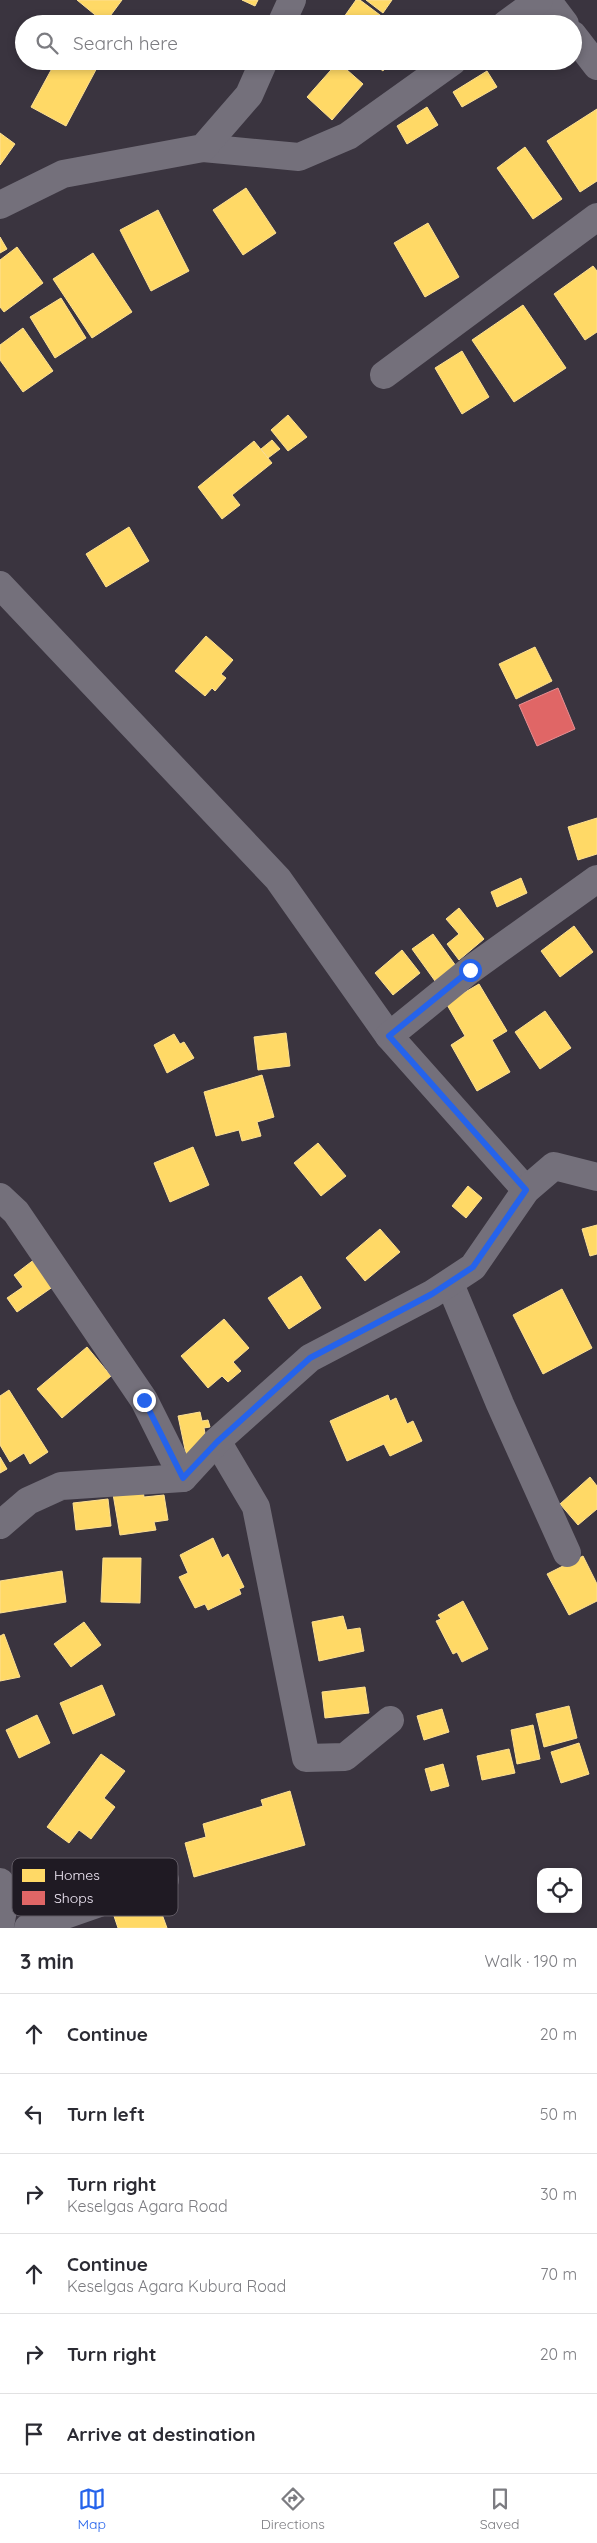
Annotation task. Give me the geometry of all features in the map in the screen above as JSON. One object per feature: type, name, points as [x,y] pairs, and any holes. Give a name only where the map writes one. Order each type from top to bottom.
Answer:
[{"type":"street","points":[[285,15],[292,0]]},
{"type":"street","points":[[518,15],[539,0]]},
{"type":"street","points":[[547,0],[558,15]]},
{"type":"street","points":[[582,47],[597,66]]},
{"type":"street","points":[[203,148],[249,95],[260,70]]},
{"type":"street","points":[[0,205],[63,174],[203,148],[299,157],[348,136],[440,70]]},
{"type":"street","points":[[384,375],[597,217]]},
{"type":"street","points":[[0,585],[278,879],[389,1036],[526,1190]]},
{"type":"street","points":[[389,1036],[470,970],[597,880]]},
{"type":"street","points":[[0,1525],[28,1501],[61,1486],[183,1478],[217,1442],[310,1358],[450,1284],[473,1267],[526,1190],[554,1166],[597,1177]]},
{"type":"street","points":[[0,1197],[16,1212],[144,1400],[183,1478]]},
{"type":"street","points":[[450,1284],[500,1404],[567,1553]]},
{"type":"street","points":[[217,1442],[256,1507],[306,1758],[345,1757],[390,1720]]},
{"type":"street","points":[[0,1882],[3,1910],[0,1926]]},
{"type":"street","points":[[28,1928],[62,1916]]},
{"type":"building: Homes","points":[[77,0],[122,0],[111,15],[95,15]]},
{"type":"building: Homes","points":[[242,0],[258,0],[255,6]]},
{"type":"building: Homes","points":[[356,0],[360,0],[380,15],[345,15]]},
{"type":"building: Homes","points":[[366,0],[392,0],[383,13]]},
{"type":"building: Homes","points":[[51,70],[96,70],[66,126],[31,107]]},
{"type":"building: Homes","points":[[331,70],[347,70],[363,84],[332,120],[307,97]]},
{"type":"building: Homes","points":[[487,71],[497,87],[462,107],[453,92]]},
{"type":"building: Homes","points":[[427,107],[438,125],[407,144],[397,126]]},
{"type":"building: Homes","points":[[597,109],[597,181],[580,192],[547,141]]},
{"type":"building: Homes","points":[[0,133],[15,144],[0,165]]},
{"type":"building: Homes","points":[[525,147],[562,199],[533,219],[497,168]]},
{"type":"building: Homes","points":[[246,188],[276,233],[243,255],[213,210]]},
{"type":"building: Homes","points":[[158,210],[189,271],[151,291],[120,230]]},
{"type":"building: Homes","points":[[428,223],[459,277],[425,297],[394,243]]},
{"type":"building: Homes","points":[[0,237],[7,249],[0,253]]},
{"type":"building: Homes","points":[[17,247],[43,283],[4,312],[0,307],[0,260]]},
{"type":"building: Homes","points":[[93,253],[132,312],[92,338],[53,279]]},
{"type":"building: Homes","points":[[593,266],[597,271],[597,332],[585,340],[554,294]]},
{"type":"building: Homes","points":[[61,298],[86,338],[55,358],[30,317]]},
{"type":"building: Homes","points":[[523,305],[566,368],[514,402],[472,340]]},
{"type":"building: Homes","points":[[23,328],[53,371],[23,392],[0,360],[0,345]]},
{"type":"building: Homes","points":[[462,351],[489,397],[462,414],[435,368]]},
{"type":"building: Homes","points":[[288,415],[307,437],[288,451],[271,430]]},
{"type":"building: Homes","points":[[272,440],[280,449],[268,458],[261,449]]},
{"type":"building: Homes","points":[[254,441],[272,463],[232,495],[240,505],[222,519],[198,487]]},
{"type":"building: Homes","points":[[129,527],[149,561],[106,587],[86,554]]},
{"type":"building: Homes","points":[[206,636],[233,660],[221,674],[226,678],[215,691],[212,688],[205,696],[175,671]]},
{"type":"building: Homes","points":[[535,647],[552,681],[516,699],[499,664]]},
{"type":"building: Homes","points":[[597,818],[597,854],[578,860],[568,827]]},
{"type":"building: Homes","points":[[521,878],[527,893],[497,907],[491,892]]},
{"type":"building: Homes","points":[[459,908],[484,939],[459,960],[447,944],[459,934],[446,919]]},
{"type":"building: Homes","points":[[574,926],[593,952],[560,977],[541,951]]},
{"type":"building: Homes","points":[[433,934],[456,966],[435,981],[412,949]]},
{"type":"building: Homes","points":[[402,950],[420,973],[393,995],[375,973]]},
{"type":"building: Homes","points":[[479,984],[507,1031],[492,1040],[510,1072],[477,1091],[451,1045],[465,1036],[446,1003]]},
{"type":"building: Homes","points":[[545,1011],[571,1048],[540,1069],[515,1032]]},
{"type":"building: Homes","points":[[286,1033],[290,1066],[258,1070],[254,1037]]},
{"type":"building: Homes","points":[[174,1034],[180,1044],[184,1042],[194,1058],[167,1073],[154,1045]]},
{"type":"building: Homes","points":[[262,1075],[274,1117],[257,1122],[261,1136],[242,1141],[239,1130],[216,1136],[204,1092]]},
{"type":"building: Homes","points":[[318,1143],[346,1176],[321,1196],[294,1163]]},
{"type":"building: Homes","points":[[193,1147],[209,1185],[170,1202],[154,1163]]},
{"type":"building: Homes","points":[[468,1186],[482,1198],[466,1218],[452,1206]]},
{"type":"building: Homes","points":[[597,1225],[597,1254],[590,1256],[582,1229]]},
{"type":"building: Homes","points":[[380,1229],[400,1252],[365,1281],[346,1258]]},
{"type":"building: Homes","points":[[35,1259],[54,1286],[17,1312],[7,1298],[23,1287],[14,1275]]},
{"type":"building: Homes","points":[[301,1276],[321,1308],[289,1329],[268,1298]]},
{"type":"building: Homes","points":[[562,1289],[592,1348],[543,1374],[513,1315]]},
{"type":"building: Homes","points":[[224,1319],[249,1348],[233,1362],[241,1371],[228,1382],[222,1376],[208,1388],[181,1356]]},
{"type":"building: Homes","points":[[87,1347],[111,1376],[62,1418],[37,1389]]},
{"type":"building: Homes","points":[[9,1390],[48,1452],[30,1464],[24,1453],[10,1462],[0,1445],[0,1396]]},
{"type":"building: Homes","points":[[388,1395],[390,1401],[396,1398],[407,1424],[413,1421],[422,1441],[390,1456],[384,1444],[347,1461],[330,1421]]},
{"type":"building: Homes","points":[[200,1412],[202,1421],[208,1420],[210,1427],[204,1428],[206,1438],[204,1451],[186,1454],[178,1416]]},
{"type":"building: Homes","points":[[0,1457],[7,1469],[0,1473]]},
{"type":"building: Homes","points":[[590,1477],[597,1486],[597,1509],[578,1525],[560,1504]]},
{"type":"building: Homes","points":[[143,1490],[144,1497],[164,1495],[168,1520],[154,1522],[156,1530],[120,1535],[113,1494]]},
{"type":"building: Homes","points":[[108,1499],[111,1526],[76,1530],[73,1503]]},
{"type":"building: Homes","points":[[213,1538],[222,1558],[228,1554],[244,1587],[239,1589],[241,1594],[208,1610],[205,1604],[195,1608],[179,1577],[188,1573],[180,1555]]},
{"type":"building: Homes","points":[[583,1556],[597,1584],[597,1601],[569,1615],[547,1574]]},
{"type":"building: Homes","points":[[103,1558],[141,1558],[140,1603],[101,1602]]},
{"type":"building: Homes","points":[[62,1571],[66,1602],[0,1613],[0,1581]]},
{"type":"building: Homes","points":[[463,1601],[488,1649],[462,1662],[457,1652],[453,1654],[436,1621],[441,1619],[438,1615]]},
{"type":"building: Homes","points":[[343,1616],[347,1630],[360,1628],[364,1651],[319,1661],[312,1622]]},
{"type":"building: Homes","points":[[84,1622],[101,1645],[71,1667],[54,1644]]},
{"type":"building: Homes","points":[[4,1634],[20,1677],[0,1681],[0,1636]]},
{"type":"building: Homes","points":[[102,1685],[115,1715],[73,1734],[60,1703]]},
{"type":"building: Homes","points":[[365,1687],[369,1713],[325,1718],[322,1692]]},
{"type":"building: Homes","points":[[569,1706],[577,1738],[544,1747],[536,1714]]},
{"type":"building: Homes","points":[[442,1709],[449,1732],[424,1740],[417,1716]]},
{"type":"building: Homes","points":[[37,1715],[50,1743],[19,1758],[6,1730]]},
{"type":"building: Homes","points":[[533,1725],[540,1759],[517,1764],[511,1730]]},
{"type":"building: Homes","points":[[579,1743],[589,1774],[561,1783],[551,1752]]},
{"type":"building: Homes","points":[[509,1749],[515,1773],[482,1780],[477,1756]]},
{"type":"building: Homes","points":[[101,1754],[125,1771],[104,1798],[115,1807],[91,1839],[79,1830],[69,1843],[47,1827]]},
{"type":"building: Homes","points":[[443,1764],[449,1786],[431,1791],[425,1769]]},
{"type":"building: Homes","points":[[290,1791],[305,1845],[194,1877],[185,1843],[206,1837],[203,1824],[263,1806],[261,1800]]},
{"type":"building: Homes","points":[[114,1916],[163,1916],[167,1928],[118,1928]]},
{"type":"building: Shops","points":[[558,688],[575,729],[537,746],[519,705]]},
{"type":"route","points":[[144,1400],[183,1478],[217,1442],[310,1358],[450,1284],[473,1267],[526,1190],[389,1036],[470,970]]}]
